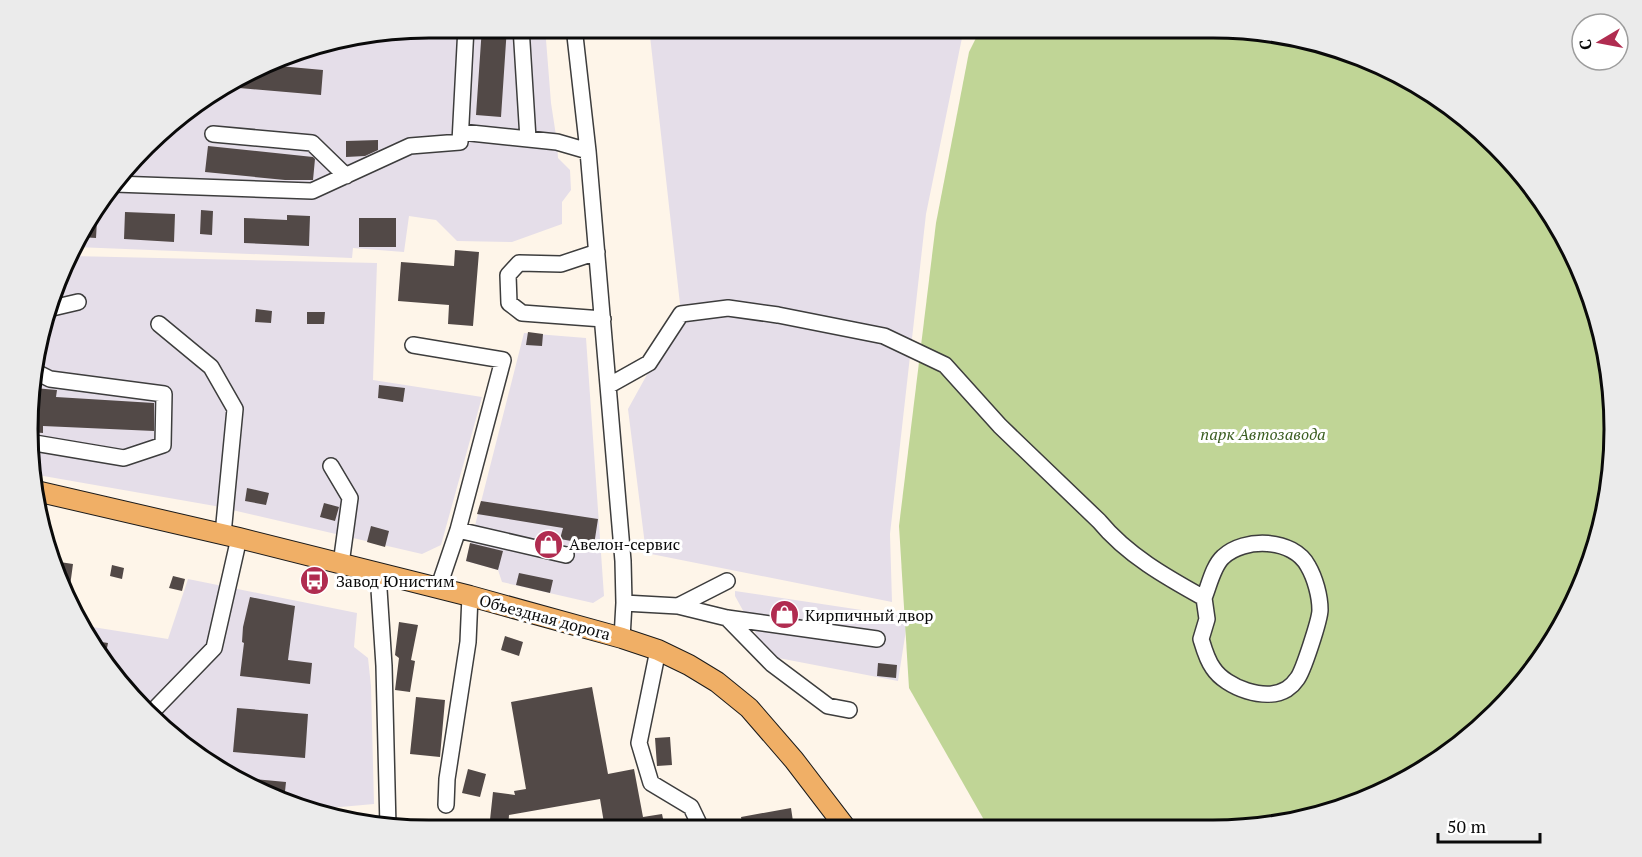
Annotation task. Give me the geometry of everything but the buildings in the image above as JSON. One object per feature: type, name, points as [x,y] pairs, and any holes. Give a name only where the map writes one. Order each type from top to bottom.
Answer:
[{"type":"main road","name":"Объездная дорога","points":[[43,493],[231,536],[470,596],[658,650],[717,682],[749,708],[794,760],[840,820]]},
{"type":"street","points":[[123,184],[312,191],[410,146],[460,142],[465,38]]},
{"type":"street","points":[[522,38],[528,139]]},
{"type":"street","points":[[575,38],[588,151],[623,561],[622,638]]},
{"type":"street","points":[[461,132],[557,142],[588,151]]},
{"type":"street","points":[[213,134],[312,143],[346,176]]},
{"type":"street","points":[[597,252],[561,264],[519,263],[508,275],[509,303],[522,313],[603,319]]},
{"type":"street","points":[[57,307],[78,302]]},
{"type":"street","points":[[608,387],[649,363],[681,314],[728,308],[778,315],[884,336],[945,365],[1000,426],[1108,532],[1155,570],[1204,598]]},
{"type":"street","points":[[155,708],[214,648],[231,536],[235,409],[211,367],[159,324]]},
{"type":"street","points":[[413,345],[503,360],[458,530],[438,589]]},
{"type":"street","points":[[38,444],[124,458],[163,445],[164,394],[50,379],[41,375]]},
{"type":"street","points":[[331,466],[350,498],[341,564]]},
{"type":"street","points":[[458,530],[566,555]]},
{"type":"street","points":[[1258,543],[1281,546],[1295,552],[1308,564],[1316,585],[1320,611],[1298,679],[1287,689],[1268,694],[1245,690],[1226,680],[1214,670],[1201,639],[1207,619],[1204,598],[1221,558],[1237,546],[1258,543]]},
{"type":"street","points":[[378,574],[384,666],[388,817]]},
{"type":"street","points":[[678,606],[727,581]]},
{"type":"street","points":[[446,805],[447,779],[468,642],[470,596]]},
{"type":"street","points":[[624,603],[678,606],[727,618],[877,639]]},
{"type":"street","points":[[727,618],[772,664],[828,706],[849,710]]},
{"type":"street","points":[[658,650],[639,743],[651,783],[691,807],[697,820]]},
{"type":"shaded area","points":[[403,38],[546,38],[558,158],[570,170],[571,190],[562,202],[562,224],[512,242],[457,241],[436,220],[409,216],[404,252],[353,248],[352,258],[83,247],[118,190],[152,152],[190,118],[211,103],[279,67],[352,45]]},
{"type":"shaded area","points":[[650,38],[962,38],[926,214],[890,534],[892,602],[646,553],[628,409],[681,313]]},
{"type":"shaded area","points":[[78,256],[377,263],[373,380],[482,397],[441,545],[422,554],[215,506],[40,475],[38,403],[45,352],[58,303]]},
{"type":"shaded area","points":[[524,333],[586,338],[604,596],[593,603],[502,582],[498,570],[466,561]]},
{"type":"shaded area","points":[[188,579],[357,613],[354,647],[368,658],[371,686],[374,804],[334,808],[303,799],[256,779],[211,754],[190,739],[152,705],[118,667],[92,627],[168,639]]},
{"type":"shaded area","points":[[735,591],[908,617],[898,681],[768,656],[735,596]]},
{"type":"green space","name":"парк Автозавода","points":[[976,38],[1239,38],[1315,51],[1363,67],[1386,78],[1431,103],[1452,118],[1490,152],[1524,190],[1539,211],[1575,279],[1597,352],[1604,403],[1604,454],[1597,505],[1575,578],[1539,646],[1524,667],[1490,705],[1452,739],[1431,754],[1386,779],[1339,799],[1265,816],[1214,820],[984,820],[909,688],[899,526],[936,223],[969,52]]},
{"type":"place","name":"Авелон-сервис","points":[[548,544]]},
{"type":"place","name":"Завод Юнистим","points":[[315,581]]},
{"type":"place","name":"Кирпичный двор","points":[[784,615]]}]
